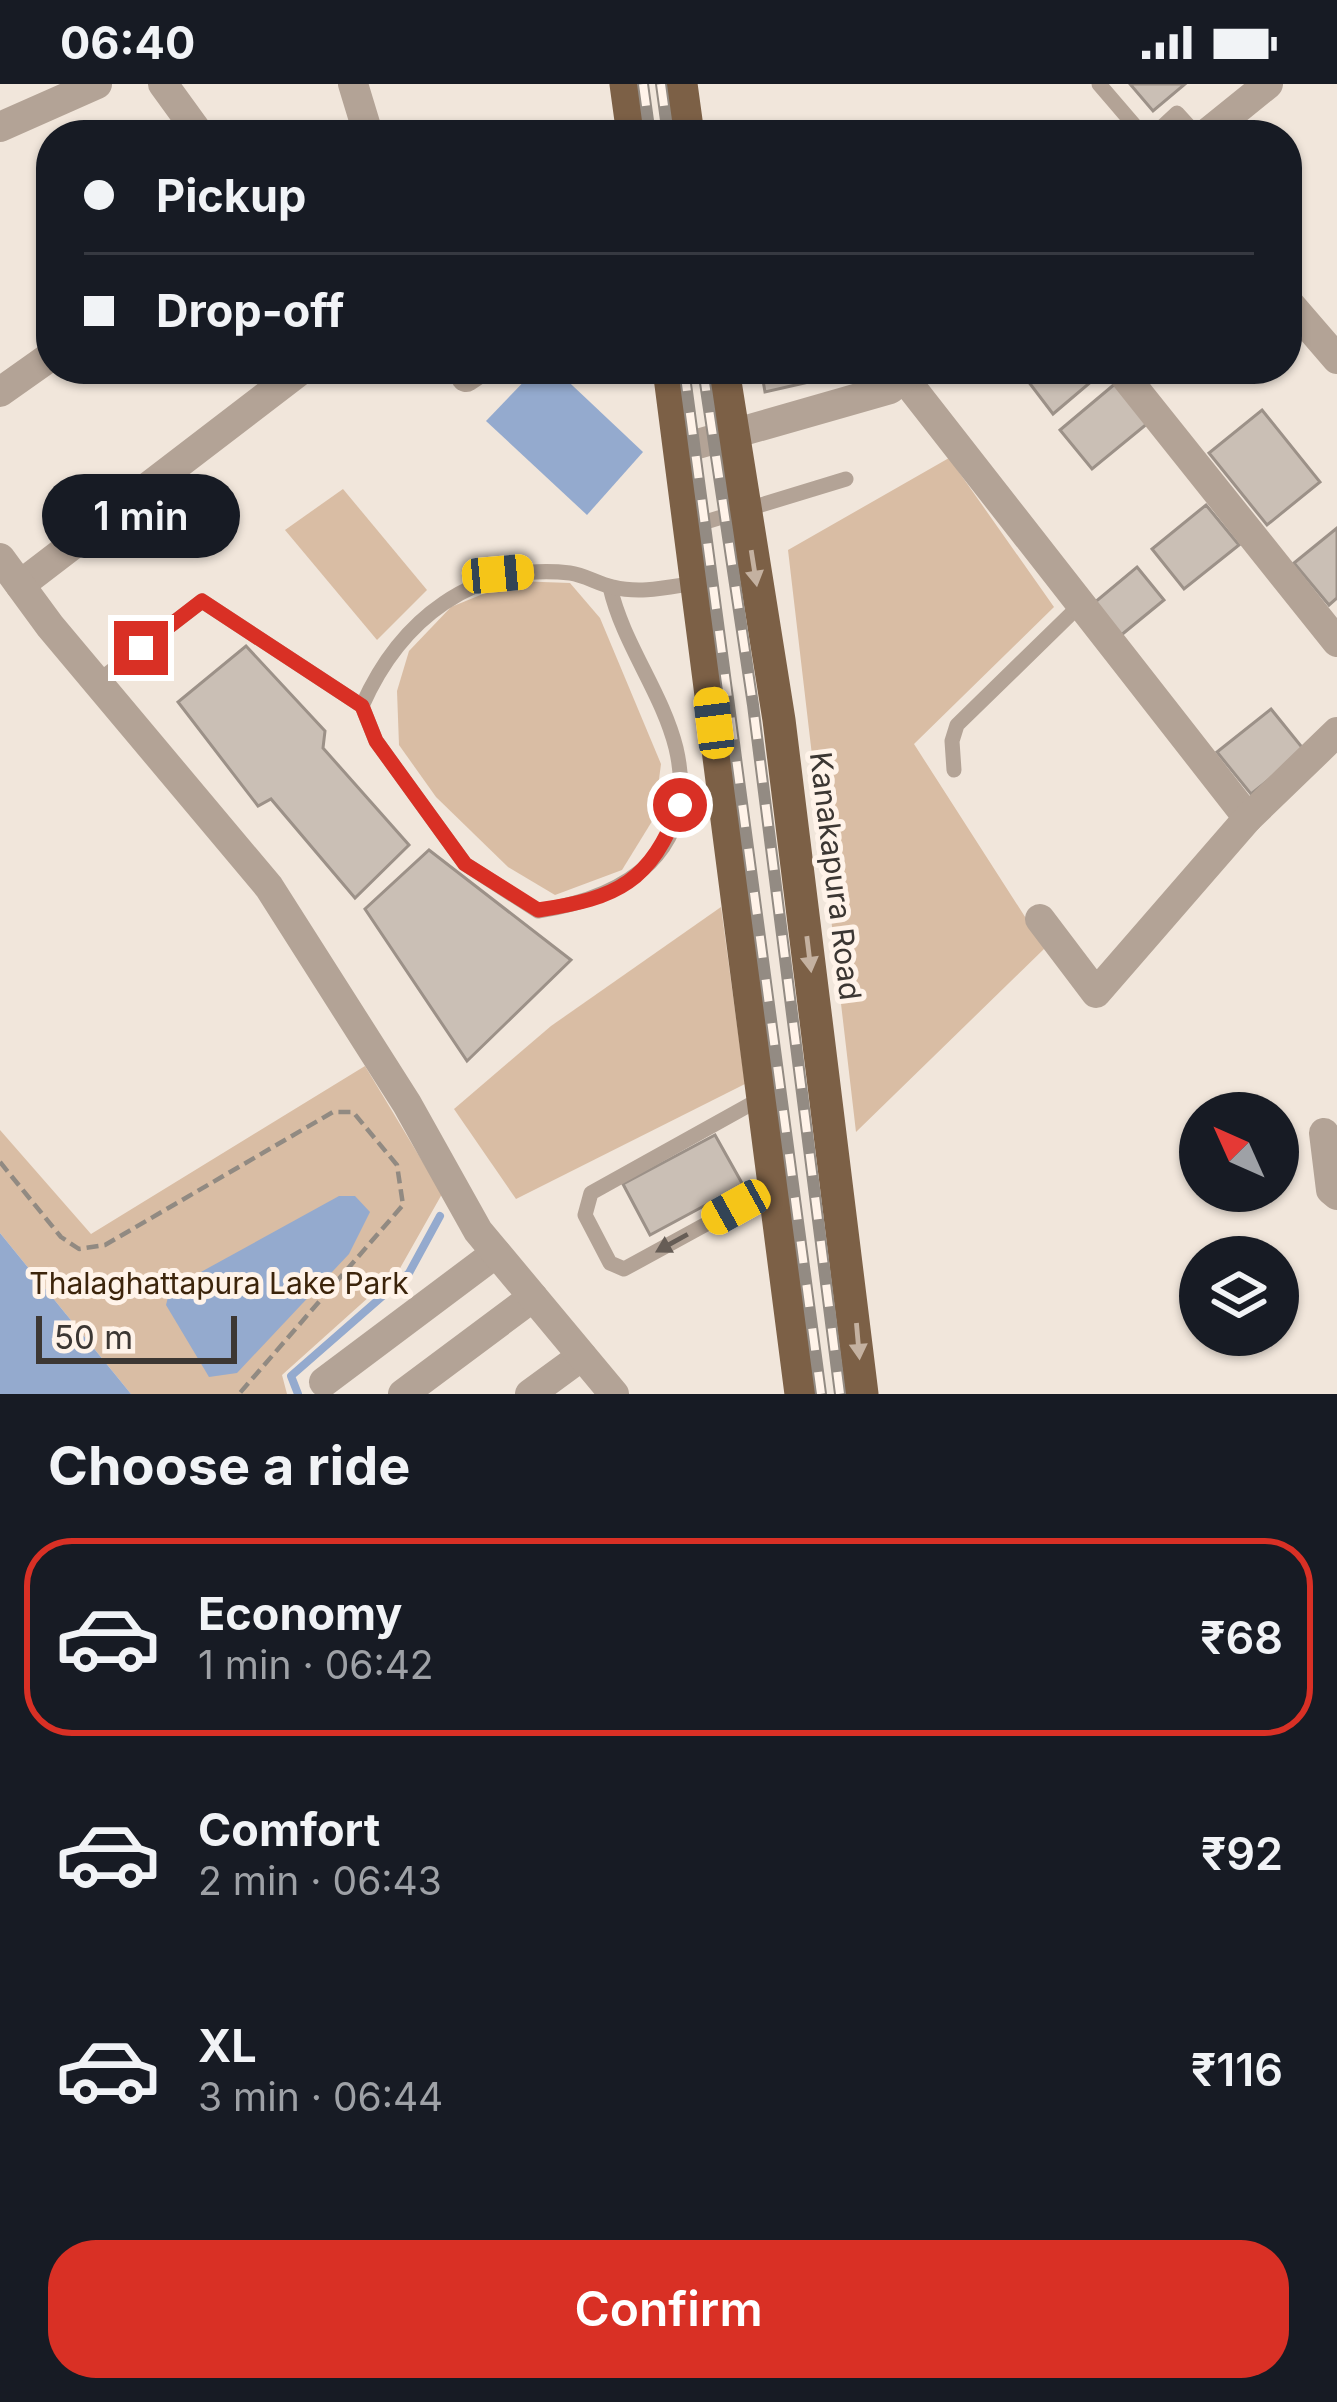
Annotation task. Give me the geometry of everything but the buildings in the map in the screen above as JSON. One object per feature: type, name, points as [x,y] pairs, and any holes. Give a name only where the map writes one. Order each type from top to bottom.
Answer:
[{"type":"highway","points":[[626,84],[631,120]]},
{"type":"highway","points":[[681,84],[686,120]]},
{"type":"highway","points":[[670,384],[801,1394]]},
{"type":"highway","name":"Kanakapura Road","points":[[726,384],[779,720],[862,1394]]},
{"type":"street","points":[[0,127],[97,84]]},
{"type":"street","points":[[163,84],[189,120]]},
{"type":"street","points":[[353,84],[364,120]]},
{"type":"street","points":[[1221,120],[1268,84]]},
{"type":"street","points":[[1302,319],[1337,359]]},
{"type":"street","points":[[0,392],[36,367]]},
{"type":"street","points":[[20,585],[282,384]]},
{"type":"street","points":[[680,449],[897,384]]},
{"type":"street","points":[[917,384],[1078,606],[1248,818]]},
{"type":"street","points":[[1131,384],[1337,642]]},
{"type":"street","points":[[0,558],[269,887],[496,1253],[614,1394]]},
{"type":"street","points":[[1040,919],[1096,994],[1248,818],[1337,732]]},
{"type":"street","points":[[1324,1133],[1331,1190],[1337,1195]]},
{"type":"street","points":[[324,1382],[496,1253]]},
{"type":"street","points":[[412,1392],[533,1298]]},
{"type":"street","points":[[530,1394],[582,1356]]},
{"type":"lane","points":[[1099,84],[1130,120]]},
{"type":"lane","points":[[689,527],[846,479]]},
{"type":"lane","points":[[362,706],[378,671],[400,641],[458,590],[498,574],[576,573],[636,592],[695,583]]},
{"type":"lane","points":[[97,682],[202,601],[362,706],[376,741],[465,864],[538,910],[583,904],[630,883],[663,850],[680,805],[676,747],[617,621],[610,586]]},
{"type":"lane","points":[[954,770],[957,725],[1078,606]]},
{"type":"lane","points":[[763,1097],[591,1193],[585,1215],[610,1263],[624,1269],[774,1187]]},
{"type":"path","points":[[0,1162],[61,1237],[80,1249],[106,1245],[333,1112],[352,1112],[397,1165],[403,1205],[238,1394]]},
{"type":"green space","points":[[949,458],[1054,607],[914,744],[1045,948],[856,1132],[788,550]]},
{"type":"green space","points":[[343,489],[427,590],[377,640],[285,530]]},
{"type":"green space","points":[[515,581],[570,583],[600,618],[661,764],[654,818],[622,870],[555,895],[508,867],[436,797],[399,745],[397,691],[409,651],[451,607]]},
{"type":"green space","points":[[721,907],[745,1084],[516,1199],[454,1109],[551,1026]]},
{"type":"green space","name":"Thalaghattapura Lake Park","points":[[365,1066],[442,1194],[399,1270],[282,1375],[287,1394],[131,1394],[0,1233],[0,1130],[91,1234]]},
{"type":"water","points":[[522,384],[571,384],[643,452],[587,515],[486,421]]},
{"type":"water","points":[[339,1196],[355,1196],[370,1212],[349,1254],[237,1373],[209,1377],[166,1305],[170,1289]]},
{"type":"water","points":[[0,1233],[131,1394],[0,1394]]},
{"type":"waterway","points":[[298,1394],[291,1376],[409,1273],[440,1216]]},
{"type":"railway","points":[[643,84],[648,120]]},
{"type":"railway","points":[[661,84],[666,120]]},
{"type":"railway","points":[[686,384],[821,1394]]},
{"type":"railway","points":[[705,384],[753,705],[840,1394]]},
{"type":"route","points":[[141,648],[202,601],[362,706],[376,741],[465,864],[538,910],[583,904],[630,883],[663,850],[680,805]]}]
